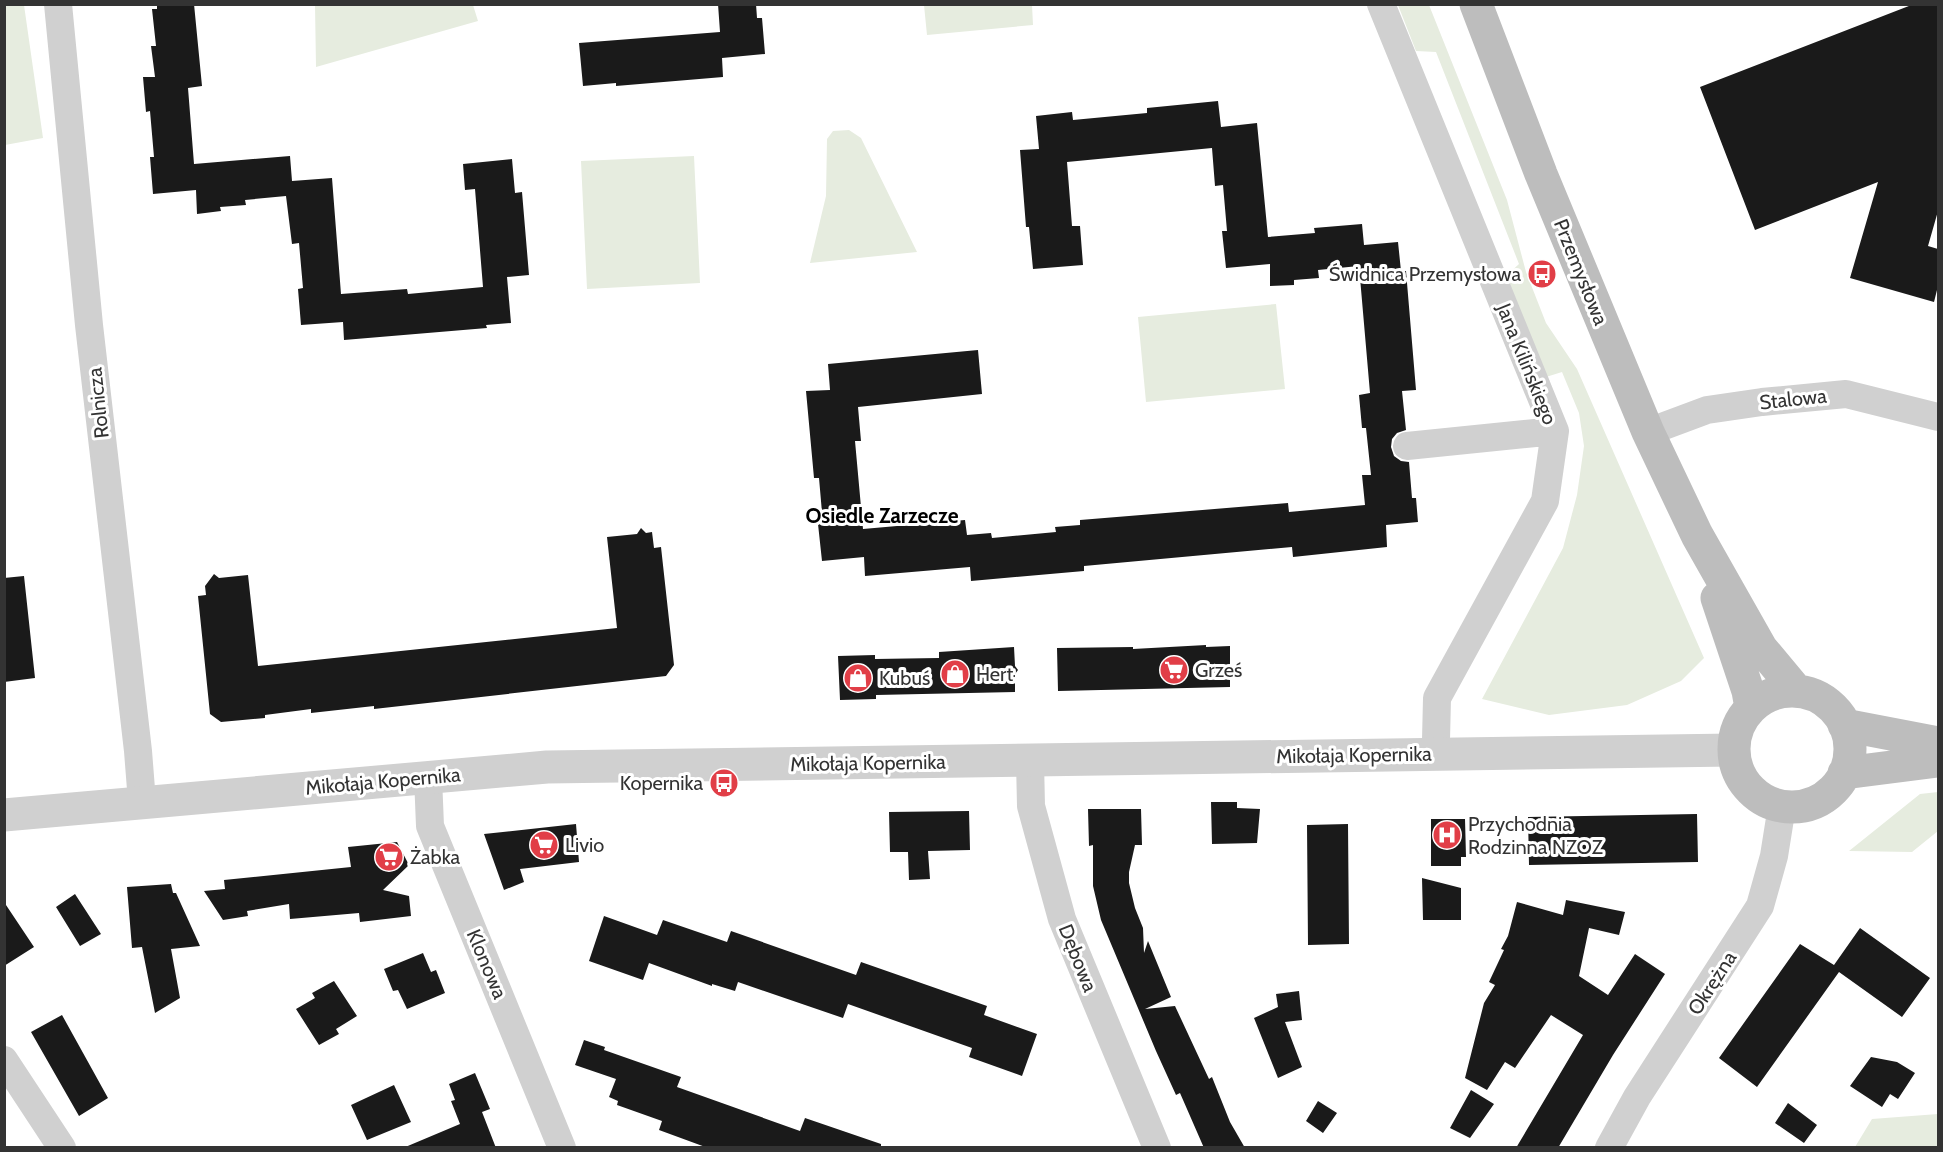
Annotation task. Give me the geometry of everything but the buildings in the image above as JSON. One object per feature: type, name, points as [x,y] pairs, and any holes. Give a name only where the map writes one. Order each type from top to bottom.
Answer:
[{"type":"main road","name":"Przemysłowa","points":[[1476,4],[1541,174],[1648,432],[1697,535],[1764,652],[1797,691]]},
{"type":"main road","name":"Przemysłowa","points":[[1697,535],[1748,691],[1750,708]]},
{"type":"main road","points":[[1797,691],[1809,693],[1830,706],[1844,725],[1850,748],[1849,761],[1844,773],[1829,793],[1819,800],[1794,807],[1782,806],[1757,796],[1747,786],[1737,769],[1733,750],[1740,722],[1750,708],[1768,696],[1797,691]]},
{"type":"main road","points":[[1844,725],[1938,743]]},
{"type":"main road","points":[[1844,773],[1938,761]]},
{"type":"street","name":"Rolnicza","points":[[58,4],[89,324],[142,802]]},
{"type":"street","name":"Jana Kilińskiego","points":[[1381,4],[1555,431],[1545,501],[1437,698],[1434,754]]},
{"type":"street","name":"Stalowa","points":[[1648,432],[1701,411],[1762,402],[1846,394],[1938,417]]},
{"type":"street","points":[[1407,446],[1555,431]]},
{"type":"street","name":"Mikołaja Kopernika","points":[[4,815],[547,767],[1733,750]]},
{"type":"street","name":"Dębowa","points":[[1030,760],[1031,806],[1062,919],[1157,1148]]},
{"type":"street","name":"Klonowa","points":[[428,777],[430,826],[562,1148]]},
{"type":"street","name":"Okrężna","points":[[1609,1148],[1637,1097],[1760,906],[1774,856],[1782,806]]},
{"type":"street","points":[[4,1060],[62,1148]]},
{"type":"shaded area","points":[[5,4],[24,5],[43,138],[5,145]]},
{"type":"shaded area","points":[[315,5],[473,5],[478,21],[316,67]]},
{"type":"shaded area","points":[[924,5],[1032,5],[1033,25],[927,35]]},
{"type":"shaded area","points":[[1398,5],[1429,5],[1507,200],[1526,272],[1546,323],[1577,369],[1704,658],[1681,681],[1627,705],[1549,715],[1482,699],[1563,548],[1577,495],[1584,446],[1579,413],[1562,372],[1546,377],[1506,276],[1519,264],[1436,52],[1416,51]]},
{"type":"shaded area","points":[[849,130],[861,138],[917,252],[810,263],[826,196],[827,139],[833,131]]},
{"type":"shaded area","points":[[694,156],[700,283],[587,289],[581,161]]},
{"type":"shaded area","points":[[1276,304],[1285,389],[1146,402],[1138,317]]},
{"type":"shaded area","points":[[1938,792],[1938,831],[1912,852],[1849,851],[1920,794]]},
{"type":"shaded area","points":[[1938,1114],[1938,1147],[1855,1147],[1872,1119]]},
{"type":"place","name":"Świdnica Przemysłowa","points":[[1542,274]]},
{"type":"place","name":"Grześ","points":[[1174,670]]},
{"type":"place","name":"Hert","points":[[955,674]]},
{"type":"place","name":"Kubuś","points":[[858,678]]},
{"type":"place","name":"Kopernika","points":[[724,783]]},
{"type":"place","name":"Przychodnia Rodzinna NZOZ","points":[[1447,835]]},
{"type":"place","name":"Livio","points":[[544,845]]},
{"type":"place","name":"Żabka","points":[[389,857]]},
{"type":"district","name":"Osiedle Zarzecze","points":[[882,515]]}]
